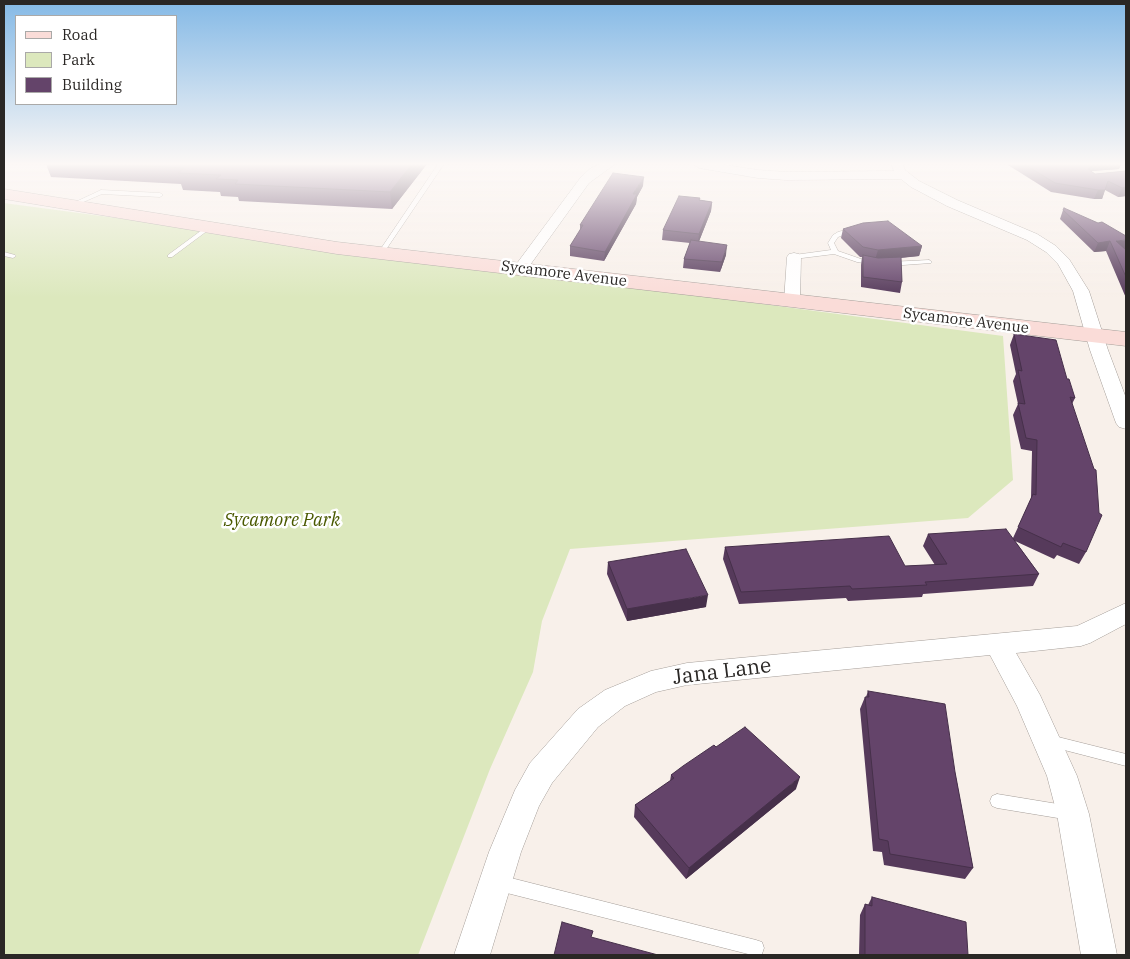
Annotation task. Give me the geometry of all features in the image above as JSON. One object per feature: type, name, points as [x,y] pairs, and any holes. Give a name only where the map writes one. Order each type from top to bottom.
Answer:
[{"type":"street","name":"Sycamore Avenue","points":[[94,209],[208,228],[381,253],[1126,339]]},
{"type":"street","points":[[520,269],[564,209]]},
{"type":"street","points":[[967,209],[1008,226],[1043,244],[1064,262],[1081,291],[1094,336],[1126,423]]},
{"type":"street","points":[[792,301],[794,257]]},
{"type":"street","name":"Jana Lane","points":[[472,955],[526,800],[541,773],[588,718],[615,698],[651,682],[687,674],[1081,636],[1126,613]]},
{"type":"street","points":[[998,644],[1030,703],[1062,776],[1073,814],[1099,955]]},
{"type":"lane","points":[[381,253],[411,209]]},
{"type":"lane","points":[[835,252],[831,242],[835,236],[848,230],[867,227]]},
{"type":"lane","points":[[170,256],[208,228]]},
{"type":"lane","points":[[794,257],[835,252],[859,261],[875,264],[929,262]]},
{"type":"lane","points":[[4,254],[13,256]]},
{"type":"lane","points":[[1047,740],[1126,760]]},
{"type":"lane","points":[[997,801],[1073,814]]},
{"type":"lane","points":[[496,882],[756,948]]},
{"type":"green space","name":"Sycamore Park","points":[[4,209],[47,209],[1003,336],[1013,480],[968,518],[570,549],[542,621],[533,672],[490,769],[418,955],[4,955]]},
{"type":"building","points":[[590,209],[629,209],[605,252],[570,246],[583,225],[580,225]]},
{"type":"building","points":[[673,209],[709,209],[699,234],[663,230]]},
{"type":"building","points":[[1066,209],[1098,223],[1102,222],[1126,236],[1126,240],[1116,241],[1126,250],[1126,277],[1110,241],[1098,243],[1063,210]]},
{"type":"building","points":[[888,221],[922,246],[878,250],[863,247],[843,229],[863,223]]},
{"type":"building","points":[[691,240],[727,245],[722,262],[684,259]]},
{"type":"building","points":[[863,255],[878,258],[901,257],[902,282],[863,277]]},
{"type":"building","points":[[1014,334],[1056,340],[1067,379],[1069,379],[1075,398],[1070,397],[1094,469],[1096,470],[1099,513],[1102,515],[1086,552],[1063,543],[1061,547],[1018,527],[1033,494],[1036,495],[1037,440],[1026,438],[1018,403],[1025,404],[1018,370],[1022,371]]},
{"type":"building","points":[[1006,529],[1039,574],[925,582],[927,585],[852,589],[850,586],[741,592],[725,547],[889,536],[905,566],[947,564],[928,534]]},
{"type":"building","points":[[686,549],[708,595],[627,609],[608,562]]},
{"type":"building","points":[[868,691],[945,704],[955,772],[973,868],[890,854],[888,841],[879,839],[865,697],[869,697]]},
{"type":"building","points":[[745,727],[800,777],[689,868],[635,805],[674,778],[671,775],[683,766]]},
{"type":"building","points":[[872,897],[966,922],[968,955],[865,955],[865,904],[872,906]]},
{"type":"building","points":[[562,922],[593,931],[591,937],[658,955],[554,955]]}]
